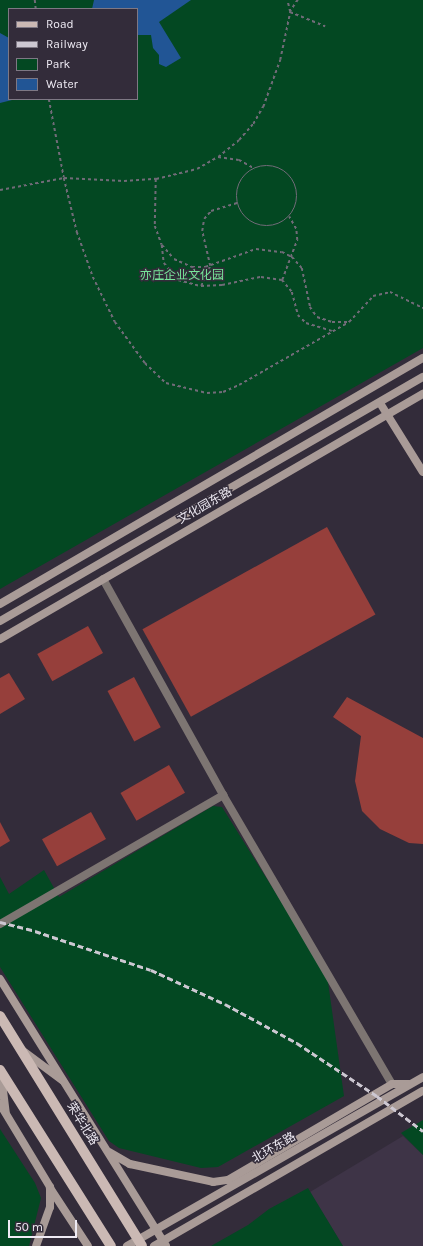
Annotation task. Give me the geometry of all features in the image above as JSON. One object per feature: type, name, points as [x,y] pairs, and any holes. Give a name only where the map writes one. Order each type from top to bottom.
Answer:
[{"type":"main road","name":"荣华北路","points":[[0,1016],[140,1243]]},
{"type":"main road","points":[[0,1071],[111,1246]]},
{"type":"street","points":[[0,604],[423,358]]},
{"type":"street","name":"文化园东路","points":[[0,621],[423,377]]},
{"type":"street","name":"文化园东路","points":[[0,639],[423,394]]},
{"type":"street","points":[[380,403],[423,472]]},
{"type":"street","points":[[103,579],[223,794],[392,1084]]},
{"type":"street","points":[[0,618],[10,615]]},
{"type":"street","points":[[0,924],[223,794]]},
{"type":"street","points":[[0,979],[165,1244]]},
{"type":"street","points":[[20,1049],[65,1083]]},
{"type":"street","points":[[0,1071],[7,1115]]},
{"type":"street","name":"北环东路","points":[[127,1246],[140,1243],[156,1229],[423,1077]]},
{"type":"street","points":[[109,1152],[130,1164],[213,1182],[228,1180],[392,1084],[412,1084]]},
{"type":"street","name":"北环东路","points":[[154,1246],[165,1244],[423,1091]]},
{"type":"street","points":[[0,1104],[50,1187],[88,1246]]},
{"type":"street","points":[[36,1246],[50,1207],[50,1187]]},
{"type":"path","points":[[287,0],[290,12]]},
{"type":"path","points":[[0,190],[64,178],[124,181],[156,179],[197,169],[218,157],[239,140],[253,124],[263,107],[280,60],[290,12],[298,0]]},
{"type":"path","points":[[290,12],[324,26]]},
{"type":"path","points":[[49,100],[64,178],[77,232],[93,277],[115,322],[145,363],[166,383],[207,393],[223,392],[239,386],[349,322],[372,296],[390,292],[423,308]]},
{"type":"path","points":[[218,157],[239,160],[255,169],[274,167],[290,177],[296,186],[298,197],[289,217],[280,224],[269,226],[256,224],[243,214],[238,203],[240,184],[255,169]]},
{"type":"path","points":[[156,179],[155,226],[162,245],[164,262],[170,272],[183,282],[201,286],[222,285],[261,277],[282,280],[292,292],[298,315],[306,323],[333,331]]},
{"type":"path","points":[[201,286],[210,266],[202,231],[204,219],[211,211],[238,203]]},
{"type":"path","points":[[282,280],[292,257],[297,240],[296,229],[289,217]]},
{"type":"path","points":[[162,245],[183,265],[192,267],[210,266],[240,253],[256,249],[270,249],[292,257],[302,268],[310,307],[317,317],[332,322],[349,322]]},
{"type":"shaded area","points":[[403,1136],[423,1155],[423,1246],[343,1246],[310,1192]]},
{"type":"green space","name":"亦庄企业文化园","points":[[0,0],[423,0],[423,348],[0,589]]},
{"type":"green space","points":[[213,806],[222,807],[327,975],[344,1096],[218,1167],[201,1168],[119,1148],[109,1141],[0,967],[0,877],[9,894],[44,870],[59,897]]},
{"type":"green space","points":[[423,1120],[423,1155],[401,1133]]},
{"type":"green space","points":[[0,1129],[35,1183],[41,1198],[29,1246],[0,1246]]},
{"type":"green space","points":[[308,1188],[343,1246],[211,1246],[248,1225],[269,1209]]},
{"type":"water","points":[[94,0],[191,0],[159,22],[181,58],[166,67],[159,64],[159,55],[153,48],[151,35],[138,35],[138,8],[92,8]]},
{"type":"water","points":[[0,33],[8,37],[8,100],[12,100],[0,103]]},
{"type":"building","points":[[327,527],[375,614],[191,717],[142,629]]},
{"type":"building","points":[[88,626],[103,653],[52,681],[37,654]]},
{"type":"building","points":[[9,673],[25,699],[0,714],[0,678]]},
{"type":"building","points":[[134,677],[161,727],[134,741],[108,691]]},
{"type":"building","points":[[347,697],[423,738],[423,844],[409,843],[380,829],[362,811],[355,781],[361,736],[333,717]]},
{"type":"building","points":[[169,765],[185,793],[137,821],[121,793]]},
{"type":"building","points":[[91,812],[106,839],[57,866],[42,839]]},
{"type":"building","points":[[0,822],[10,841],[0,847]]},
{"type":"railway","points":[[0,922],[35,931],[151,970],[225,1004],[297,1043],[377,1096],[423,1131]]}]
